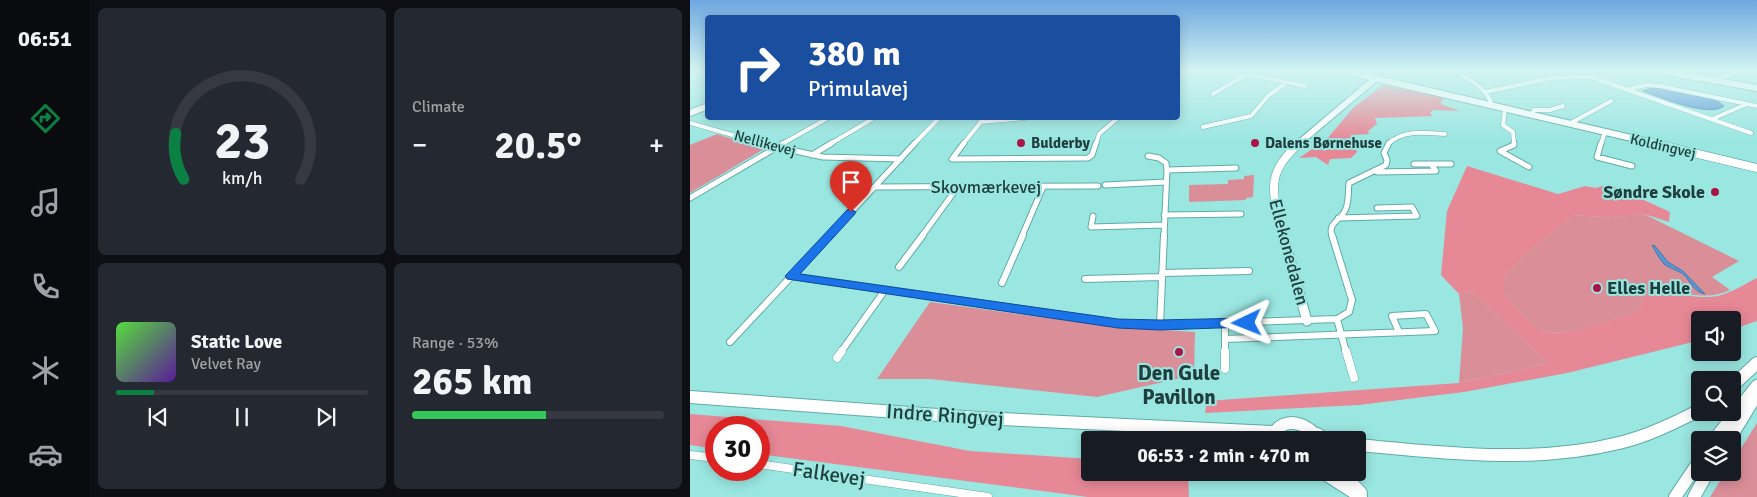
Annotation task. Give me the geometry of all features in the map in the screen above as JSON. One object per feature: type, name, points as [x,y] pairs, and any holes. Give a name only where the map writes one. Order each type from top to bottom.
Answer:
[{"type":"street","points":[[1203,127],[1238,121],[1251,116],[1270,94]]},
{"type":"street","name":"Ellekonedalen","points":[[1307,321],[1273,197],[1273,178],[1287,154],[1357,94]]},
{"type":"street","name":"Koldingvej","points":[[1443,94],[1757,168]]},
{"type":"street","points":[[1487,94],[1492,100],[1492,106]]},
{"type":"street","points":[[1643,94],[1752,133]]},
{"type":"street","points":[[1700,94],[1757,106]]},
{"type":"street","points":[[1568,124],[1611,101]]},
{"type":"street","points":[[1712,119],[1747,104]]},
{"type":"street","name":"Koldingvej","points":[[1531,115],[1534,110],[1550,110],[1563,106]]},
{"type":"street","points":[[690,113],[705,107]]},
{"type":"street","points":[[1505,109],[1503,125],[1513,132],[1514,146],[1500,151],[1528,167]]},
{"type":"street","points":[[690,198],[824,120]]},
{"type":"street","name":"Nellikevej","points":[[812,155],[871,120]]},
{"type":"street","points":[[730,342],[937,120]]},
{"type":"street","points":[[1002,120],[980,122],[952,159],[1088,158],[1092,155],[1099,134],[1116,120]]},
{"type":"street","name":"Nellikevej","points":[[690,123],[775,147],[812,155],[838,158],[901,158]]},
{"type":"street","points":[[1605,132],[1597,157],[1632,166]]},
{"type":"street","points":[[791,276],[1099,321],[1160,325],[1337,319],[1349,312],[1352,300],[1330,230],[1348,205],[1346,198],[1349,183],[1386,165],[1387,161],[1384,154],[1386,148],[1396,137],[1404,134],[1445,134]]},
{"type":"street","points":[[1148,156],[1159,158],[1166,163],[1167,170],[1160,325]]},
{"type":"street","points":[[1414,164],[1451,164]]},
{"type":"street","points":[[1369,172],[1436,171],[1431,164]]},
{"type":"street","points":[[1167,170],[1236,168]]},
{"type":"street","points":[[1105,184],[1166,182]]},
{"type":"street","name":"Skovmærkevej","points":[[874,187],[1098,186]]},
{"type":"street","points":[[1002,283],[1043,187]]},
{"type":"street","points":[[899,267],[957,188]]},
{"type":"street","points":[[1338,218],[1417,216],[1412,207],[1377,208]]},
{"type":"street","points":[[1164,215],[1241,214]]},
{"type":"street","points":[[1093,216],[1090,227],[1164,225]]},
{"type":"street","points":[[1084,279],[1249,271]]},
{"type":"street","points":[[837,358],[885,290]]},
{"type":"street","points":[[1225,340],[1341,335],[1399,332],[1435,330],[1426,314],[1392,316],[1399,332]]},
{"type":"street","points":[[1337,319],[1354,378]]},
{"type":"street","points":[[1225,324],[1225,369]]},
{"type":"street","points":[[1741,378],[1757,364]]},
{"type":"street","points":[[1721,431],[1757,386]]},
{"type":"street","points":[[1734,431],[1757,394]]},
{"type":"street","name":"Indre Ringvej","points":[[690,397],[979,418],[1213,431]]},
{"type":"street","points":[[1366,446],[1499,454],[1552,453],[1596,448],[1631,440],[1663,430],[1691,415]]},
{"type":"street","points":[[1276,431],[1284,424],[1298,423],[1305,425],[1312,431]]},
{"type":"street","name":"Indre Ringvej","points":[[1201,430],[1205,431]]},
{"type":"street","points":[[690,455],[705,457]]},
{"type":"street","name":"Falkevej","points":[[770,466],[988,497]]},
{"type":"street","points":[[1675,497],[1691,473]]},
{"type":"street","points":[[1336,481],[1361,497]]},
{"type":"street","points":[[1350,481],[1365,497]]},
{"type":"street","points":[[1694,497],[1703,481]]},
{"type":"shaded area","points":[[1371,94],[1427,94],[1445,98],[1441,101],[1441,104],[1460,111],[1433,110],[1430,113],[1433,116],[1375,118],[1377,124],[1368,131],[1369,134],[1351,135],[1357,152],[1351,158],[1330,159],[1328,165],[1316,157],[1299,158],[1326,140],[1353,108]]},
{"type":"shaded area","points":[[717,134],[764,149],[690,193],[690,145]]},
{"type":"shaded area","points":[[1467,166],[1558,194],[1585,186],[1596,188],[1609,184],[1670,212],[1669,222],[1644,214],[1612,218],[1573,215],[1525,255],[1504,278],[1504,293],[1536,326],[1547,332],[1566,332],[1592,326],[1638,311],[1644,296],[1671,293],[1699,297],[1718,296],[1733,291],[1757,278],[1757,321],[1741,326],[1741,311],[1691,311],[1691,342],[1567,373],[1464,392],[1359,405],[1205,413],[1207,401],[1459,383],[1548,363],[1472,291],[1459,294],[1441,275],[1447,211]]},
{"type":"shaded area","points":[[1254,175],[1253,197],[1246,198],[1246,200],[1189,202],[1189,185],[1228,184],[1228,180],[1244,179],[1244,176]]},
{"type":"shaded area","points":[[1644,214],[1739,261],[1712,277],[1730,290],[1706,296],[1668,293],[1644,296],[1638,311],[1592,326],[1555,333],[1547,332],[1536,326],[1504,293],[1504,278],[1525,255],[1573,215],[1612,218]]},
{"type":"shaded area","points":[[1472,291],[1548,363],[1459,383],[1463,328],[1459,294]]},
{"type":"shaded area","points":[[930,302],[1114,327],[1195,332],[1194,375],[1097,397],[930,379],[877,379]]},
{"type":"shaded area","points":[[690,414],[715,416],[705,416],[705,447],[690,445]]},
{"type":"shaded area","points":[[770,420],[841,426],[970,451],[1081,458],[1081,481],[1188,481],[1189,497],[1088,497],[770,455]]},
{"type":"shaded area","points":[[1757,423],[1757,497],[1710,497],[1720,481],[1741,481],[1741,448]]},
{"type":"water","points":[[1651,94],[1693,94],[1719,102],[1724,106],[1707,110],[1672,102]]},
{"type":"water","points":[[1652,245],[1668,262],[1683,271],[1705,294],[1695,289],[1684,275],[1663,263]]},
{"type":"place","name":"Bulderby","points":[[1021,143]]},
{"type":"place","name":"Dalens Børnehuse","points":[[1255,143]]},
{"type":"place","name":"Søndre Skole","points":[[1715,192]]},
{"type":"place","name":"Elles Helle","points":[[1597,288]]},
{"type":"place","name":"Den Gule Pavillon","points":[[1179,352]]},
{"type":"route","points":[[851,212],[791,276],[1118,323],[1160,325],[1247,323]]}]
